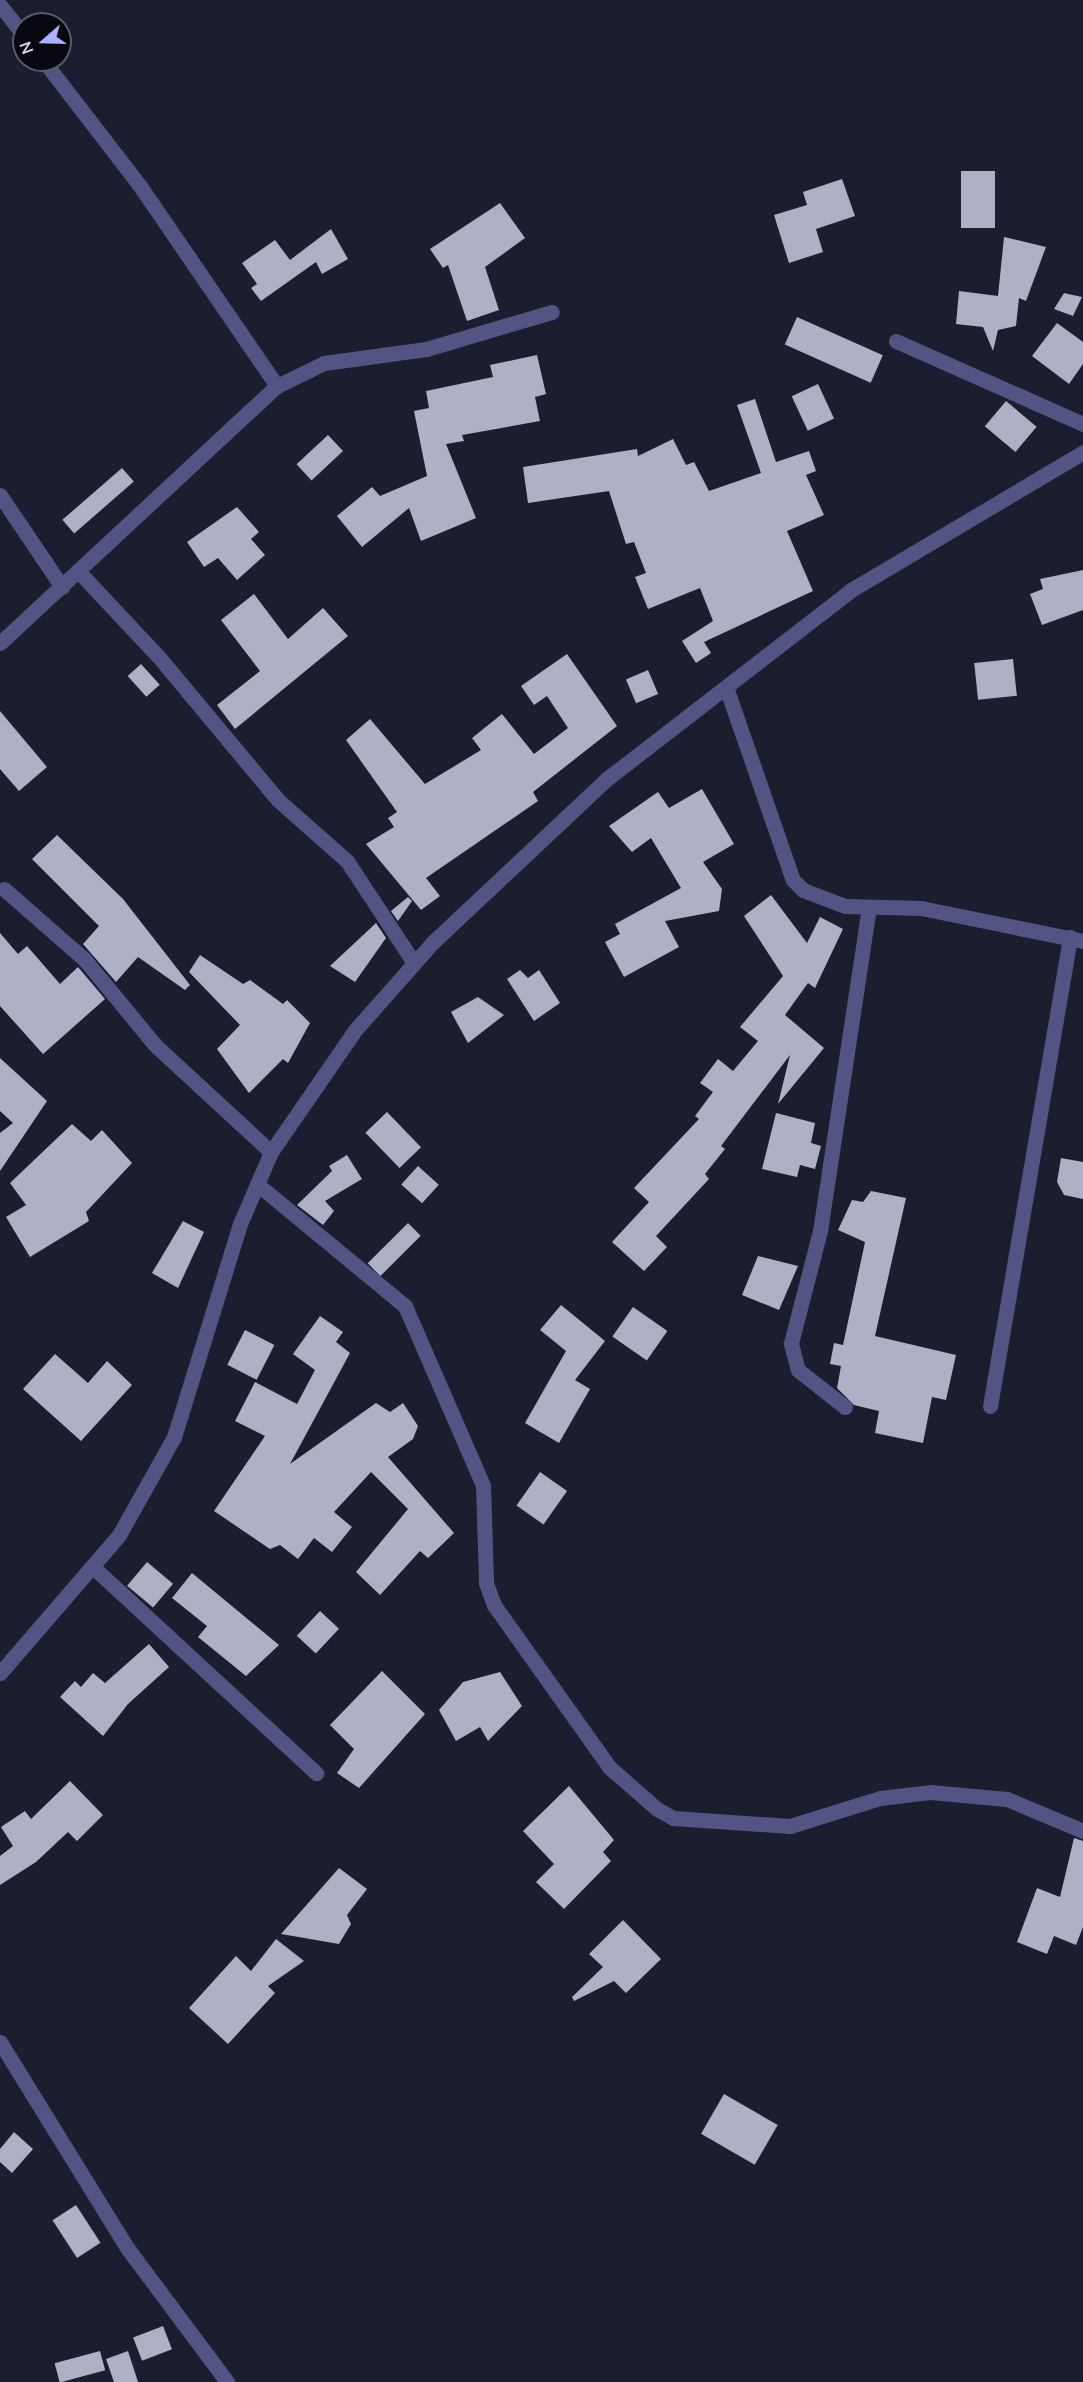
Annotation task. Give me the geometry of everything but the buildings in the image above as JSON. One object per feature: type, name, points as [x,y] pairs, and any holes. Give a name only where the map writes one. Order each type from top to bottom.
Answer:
[{"type":"street","points":[[0,5],[12,20]]},
{"type":"street","points":[[52,72],[140,186],[277,386]]},
{"type":"street","points":[[0,643],[277,386],[324,363],[426,349],[552,312]]},
{"type":"street","points":[[896,341],[1083,424]]},
{"type":"street","points":[[0,1673],[119,1535],[174,1437],[257,1184],[271,1152],[356,1029],[414,963],[608,778],[851,590],[1083,452]]},
{"type":"street","points":[[0,495],[63,587]]},
{"type":"street","points":[[79,572],[158,656],[278,800],[347,861],[414,963]]},
{"type":"street","points":[[726,687],[793,880],[815,897],[869,907],[921,908],[1077,939],[990,1406]]},
{"type":"street","points":[[4,890],[85,960],[154,1045],[271,1152]]},
{"type":"street","points":[[845,1407],[798,1370],[791,1343],[820,1231],[869,907]]},
{"type":"street","points":[[257,1184],[405,1306],[483,1485],[486,1582],[494,1605],[609,1767],[657,1809],[673,1818],[790,1826],[880,1798],[930,1792],[1007,1799],[1083,1831]]},
{"type":"street","points":[[93,1567],[316,1773]]},
{"type":"street","points":[[0,2042],[128,2248],[227,2382]]}]
